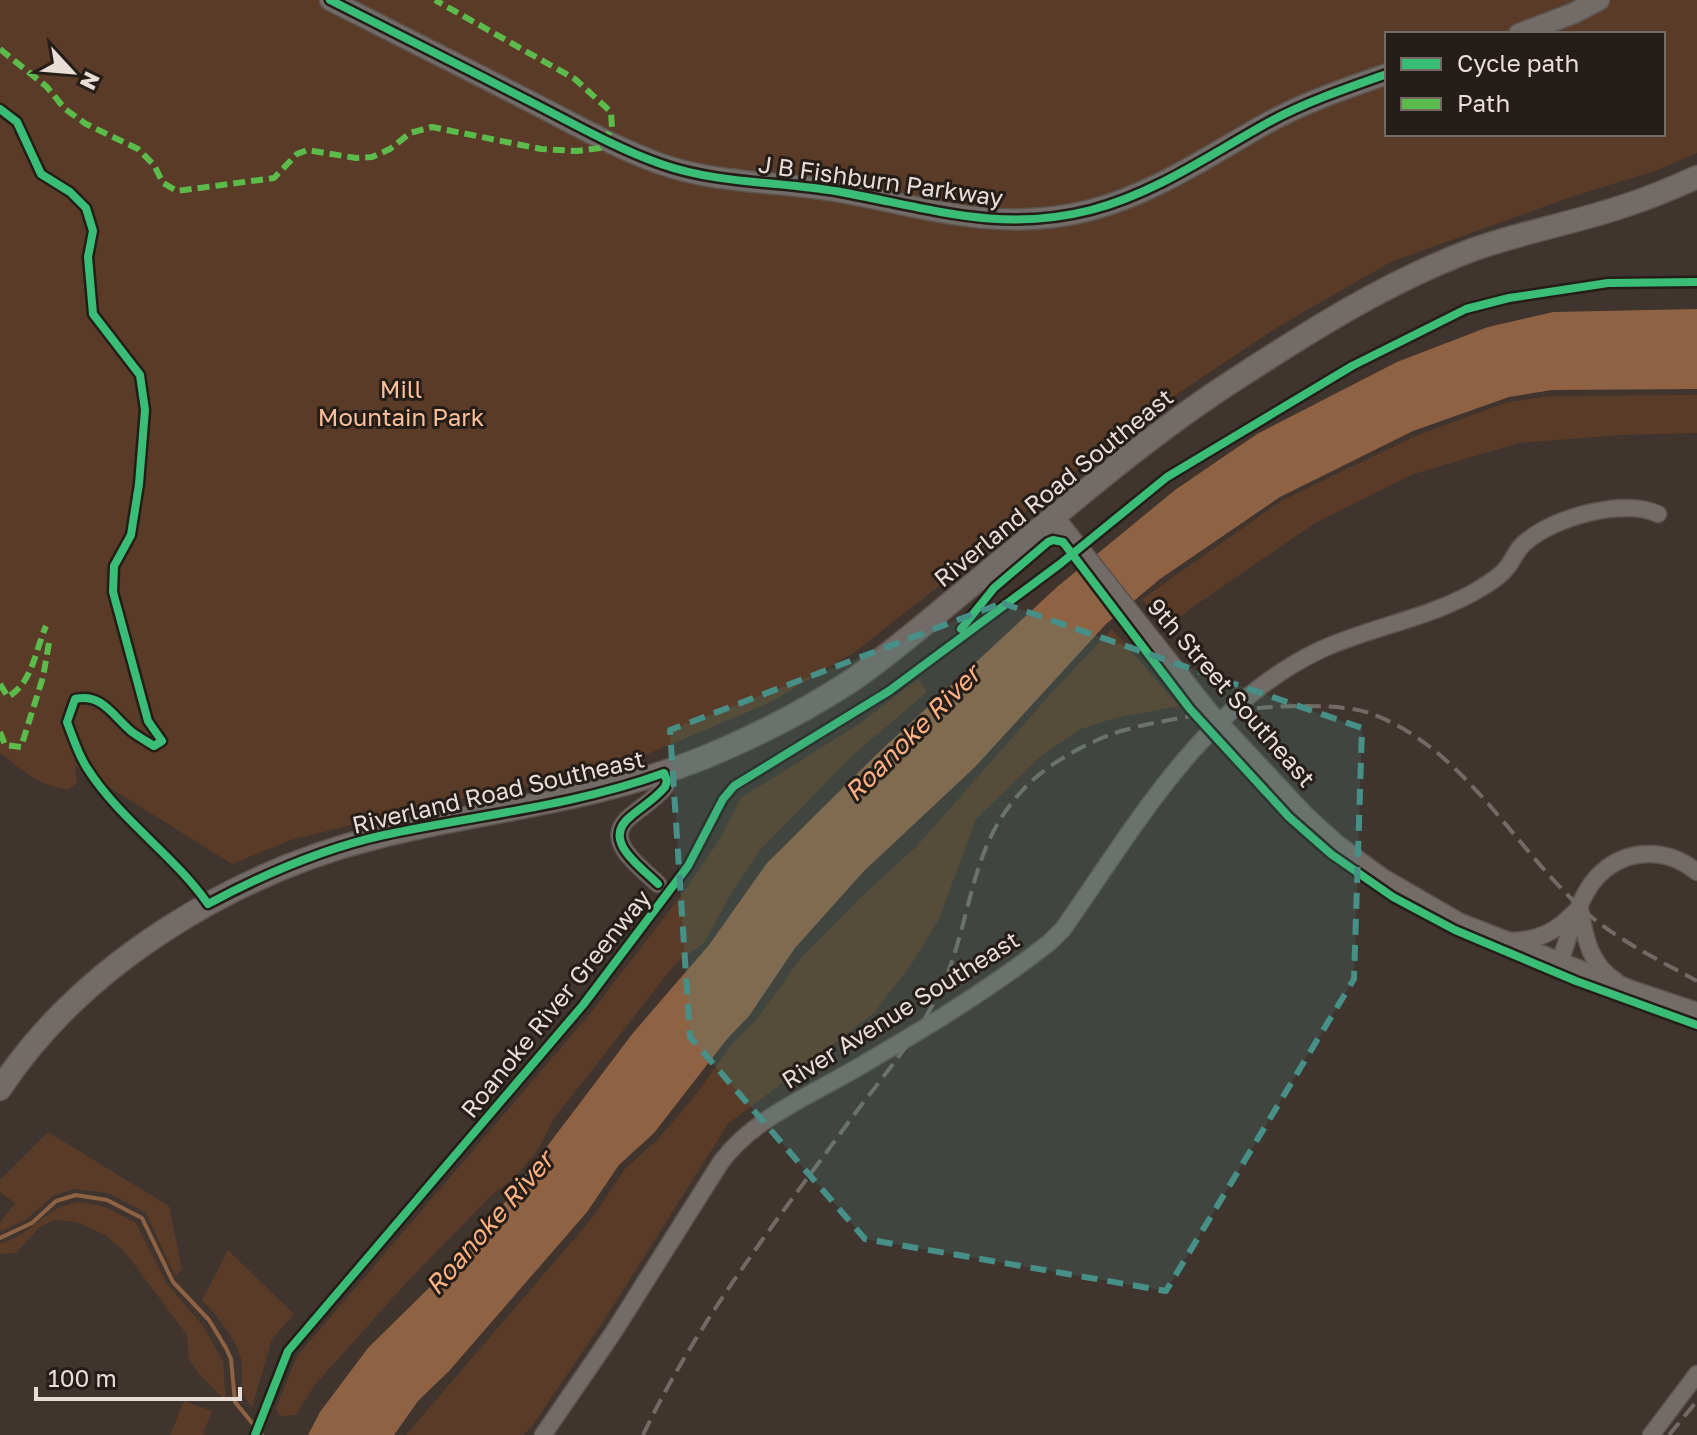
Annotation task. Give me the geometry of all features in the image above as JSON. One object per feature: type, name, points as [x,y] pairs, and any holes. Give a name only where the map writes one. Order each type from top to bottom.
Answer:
[{"type":"main road","name":"Riverland Road Southeast","points":[[0,1089],[33,1045],[90,988],[161,933],[247,883],[292,863],[382,836],[596,793],[664,773],[756,734],[848,683],[881,660],[1189,410],[1392,285],[1477,248],[1627,205],[1697,177]]},
{"type":"street","name":"J B Fishburn Parkway","points":[[330,0],[662,165],[735,179],[846,193],[947,215],[989,220],[1063,216],[1118,202],[1156,186],[1272,120],[1325,96],[1385,75]]},
{"type":"street","points":[[1524,32],[1599,0]]},
{"type":"street","name":"River Avenue Southeast","points":[[543,1435],[613,1333],[721,1162],[740,1139],[768,1119],[939,1019],[1050,942],[1063,929],[1181,762],[1262,685],[1318,651],[1412,619],[1478,590],[1499,577],[1525,542],[1556,523],[1628,507],[1645,508],[1658,514]]},
{"type":"street","name":"9th Street Southeast","points":[[1054,518],[1219,724],[1305,817],[1336,845],[1418,902],[1501,942],[1697,1013]]},
{"type":"street","points":[[658,884],[625,852],[619,836],[627,819],[665,787],[664,773]]},
{"type":"street","points":[[1559,964],[1592,883],[1605,870],[1632,855],[1659,854],[1674,858],[1697,872]]},
{"type":"street","points":[[1501,942],[1533,941],[1550,933],[1580,908]]},
{"type":"street","points":[[1580,908],[1589,948],[1597,966],[1631,991]]},
{"type":"street","points":[[1651,1435],[1697,1374]]},
{"type":"highlighted area","points":[[1002,603],[1362,728],[1354,979],[1166,1291],[865,1239],[690,1037],[670,730]]},
{"type":"green space","name":"Mill Mountain Park","points":[[0,0],[1697,0],[1697,153],[1658,170],[1568,198],[1391,262],[1276,328],[1149,413],[855,652],[767,704],[619,766],[440,803],[291,840],[232,864],[75,766],[77,783],[69,789],[32,777],[0,753]]},
{"type":"green space","points":[[1697,395],[1697,433],[1519,443],[1411,475],[1315,523],[1166,629],[1142,599],[1281,501],[1415,436],[1508,402],[1551,396]]},
{"type":"green space","points":[[1112,629],[1179,706],[1115,718],[1081,729],[1041,756],[976,819],[939,919],[912,963],[874,1013],[728,1124],[606,1317],[533,1425],[523,1435],[406,1435],[593,1217],[625,1169],[657,1140],[694,1097],[801,958],[917,846]]},
{"type":"green space","points":[[918,679],[927,692],[854,754],[761,849],[732,892],[704,943],[676,963],[553,1120],[538,1150],[514,1178],[492,1195],[407,1282],[314,1386],[296,1415],[280,1416],[276,1408],[297,1356],[589,1015],[686,889],[720,839],[741,798],[859,724]]},
{"type":"green space","points":[[48,1132],[169,1206],[182,1269],[175,1276],[146,1213],[108,1193],[74,1189],[53,1196],[28,1218],[0,1230],[0,1223],[15,1203],[0,1192],[0,1180]]},
{"type":"green space","points":[[78,1202],[102,1206],[136,1223],[167,1284],[203,1326],[223,1361],[226,1401],[199,1374],[189,1359],[187,1335],[125,1252],[105,1235],[77,1222],[55,1220],[40,1227],[16,1253],[0,1254],[0,1243],[24,1233],[58,1208]]},
{"type":"green space","points":[[228,1250],[294,1314],[272,1339],[252,1407],[242,1386],[241,1360],[236,1345],[202,1300]]},
{"type":"green space","points":[[184,1401],[212,1411],[203,1433],[206,1435],[170,1435]]},
{"type":"water","name":"Roanoke River","points":[[1697,309],[1697,389],[1552,390],[1509,397],[1413,431],[1280,497],[1160,579],[1106,624],[975,767],[864,871],[795,948],[749,1016],[727,1039],[654,1133],[619,1165],[587,1212],[449,1371],[418,1401],[394,1435],[308,1435],[320,1412],[368,1348],[438,1279],[502,1206],[633,1033],[709,945],[767,863],[877,754],[1057,587],[1175,490],[1257,434],[1397,362],[1488,327],[1553,312]]},
{"type":"waterway","points":[[0,1238],[32,1223],[56,1201],[76,1195],[107,1200],[142,1218],[173,1282],[209,1320],[226,1348],[231,1359],[235,1402],[262,1435]]},
{"type":"railway","points":[[643,1435],[687,1353],[738,1274],[927,1015],[947,975],[977,871],[998,824],[1013,801],[1034,779],[1062,758],[1094,742],[1139,726],[1242,710],[1314,706],[1369,713],[1402,728],[1458,772],[1554,881],[1592,918],[1697,981]]},
{"type":"railway","points":[[1669,1435],[1697,1401]]},
{"type":"marked path","points":[[0,49],[47,87],[65,109],[86,124],[138,149],[154,165],[163,183],[177,191],[274,178],[297,154],[307,150],[356,158],[372,157],[390,149],[410,133],[432,127],[541,149],[577,151],[600,148],[612,128],[611,112],[575,79],[435,0]]},
{"type":"marked path","points":[[0,684],[8,697],[23,683],[46,626]]},
{"type":"marked path","points":[[0,732],[5,745],[21,747],[43,677],[49,643]]},
{"type":"cycle path","points":[[330,0],[597,136],[661,164],[706,176],[823,189],[997,219],[1058,217],[1115,203],[1183,172],[1283,115],[1385,75]]},
{"type":"cycle path","name":"Roanoke River Greenway","points":[[0,109],[17,122],[41,174],[70,192],[86,208],[93,231],[88,257],[93,314],[140,375],[145,410],[139,484],[131,535],[114,566],[113,592],[148,721],[162,741],[154,746],[132,732],[100,703],[93,699],[75,699],[67,722],[84,763],[100,787],[179,869],[208,904],[293,864],[338,847],[384,835],[560,802],[664,773],[667,781],[665,787],[631,816],[620,834],[626,852],[658,884]]},
{"type":"cycle path","name":"Roanoke River Greenway","points":[[255,1435],[288,1351],[583,1005],[688,866],[723,799],[734,786],[889,691],[1060,564],[1167,477],[1352,366],[1466,309],[1509,298],[1608,283],[1697,282]]},
{"type":"cycle path","points":[[961,629],[994,588],[1048,542],[1063,542],[1190,709],[1289,817],[1331,854],[1393,897],[1455,930],[1576,981],[1697,1025]]}]
